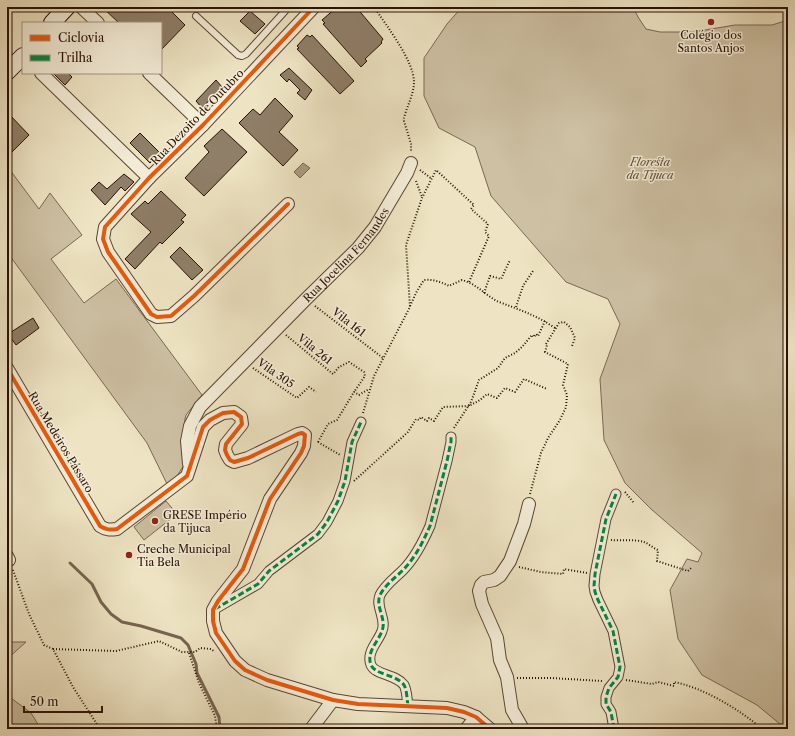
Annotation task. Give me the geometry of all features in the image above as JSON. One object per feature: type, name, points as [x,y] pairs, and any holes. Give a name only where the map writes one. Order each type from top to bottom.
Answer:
[{"type":"main road","points":[[53,22],[67,7]]},
{"type":"main road","points":[[7,72],[22,57]]},
{"type":"street","points":[[81,7],[97,22]]},
{"type":"street","name":"Rua Dezoito de Outubro","points":[[288,204],[194,296],[171,316],[157,318],[151,314],[108,252],[102,239],[105,227],[149,178],[202,125],[314,7]]},
{"type":"street","points":[[42,74],[149,178]]},
{"type":"street","points":[[151,74],[202,125]]},
{"type":"street","name":"Rua Jocelina Fernandes","points":[[187,476],[189,461],[187,441],[190,426],[200,407],[367,238],[375,228],[409,168]]},
{"type":"street","name":"Rua Medeiros Pássaro","points":[[7,368],[100,526],[104,529],[117,529],[187,476]]},
{"type":"street","points":[[187,476],[204,427],[210,420],[223,412],[234,412],[242,419],[242,424],[226,444],[225,450],[227,455],[230,460],[234,462],[248,458],[298,434],[302,433],[305,435],[304,446],[301,453],[270,499],[243,569],[218,601],[213,610],[213,621],[216,632],[235,661],[245,670],[267,680],[333,700],[358,704],[447,708],[464,712],[476,717],[490,729]]},
{"type":"street","points":[[213,610],[258,584],[272,568],[318,534],[327,522],[338,501],[342,490],[352,442],[361,422]]},
{"type":"street","points":[[408,706],[405,686],[397,678],[373,668],[371,664],[371,652],[382,633],[383,625],[378,600],[385,588],[403,570],[417,552],[426,535],[430,526],[447,461],[451,437]]},
{"type":"street","points":[[614,729],[611,712],[606,704],[606,697],[609,688],[618,676],[620,667],[613,631],[595,592],[595,574],[606,519],[616,494]]},
{"type":"street","points":[[523,729],[512,710],[507,677],[500,660],[497,638],[482,604],[479,591],[484,582],[498,578],[508,565],[524,524],[529,504]]},
{"type":"street","points":[[311,729],[333,700]]},
{"type":"street","points":[[466,729],[476,717]]},
{"type":"lane","points":[[196,16],[238,55],[242,56],[246,54],[285,11],[286,7]]},
{"type":"path","points":[[374,7],[408,60],[414,76],[413,92],[404,121],[411,144],[409,168],[422,198]]},
{"type":"path","points":[[409,168],[432,179]]},
{"type":"path","points":[[410,307],[406,245],[422,198],[436,170],[474,206],[471,209],[488,224],[485,232],[489,236],[469,282]]},
{"type":"path","points":[[484,293],[490,276],[501,279],[510,260]]},
{"type":"path","points":[[516,307],[523,286],[533,271]]},
{"type":"path","points":[[361,422],[374,376],[385,352],[424,280],[429,279],[438,281],[449,286],[459,280],[469,282],[498,301],[516,307],[545,321],[555,328]]},
{"type":"path","points":[[451,437],[469,406],[479,380],[498,368],[505,358],[519,350],[532,335],[534,337],[536,334],[538,336],[545,321]]},
{"type":"path","points":[[529,504],[533,479],[541,452],[566,407],[567,394],[563,385],[568,364],[545,352],[546,344],[555,328],[561,322],[567,324],[575,338],[572,346]]},
{"type":"path","points":[[342,490],[362,474],[378,457],[404,435],[416,419],[419,420],[421,417],[427,421],[429,418],[434,420],[443,407],[469,406],[487,394],[497,398],[505,388],[515,392],[524,379],[547,389]]},
{"type":"path","points":[[348,460],[318,442],[328,424],[337,420],[354,392],[359,395],[370,388]]},
{"type":"path","points":[[602,537],[605,539],[644,542],[658,550],[657,561],[688,571],[691,568]]},
{"type":"path","points":[[8,558],[22,596],[44,645],[53,649],[58,648],[116,652],[159,641],[175,649],[188,653],[195,652],[200,648],[211,650],[219,654]]},
{"type":"path","points":[[508,565],[553,573],[563,574],[564,569],[595,574]]},
{"type":"path","points":[[53,649],[73,687],[100,729]]},
{"type":"path","points":[[188,653],[199,684],[215,716],[217,729]]},
{"type":"path","points":[[507,677],[614,682],[621,679],[652,684],[658,682],[674,686],[674,682],[688,685],[724,703],[751,720],[762,729]]},
{"type":"green space","name":"Floresta da Tijuca","points":[[462,7],[633,7],[646,29],[660,32],[693,32],[735,25],[772,25],[788,20],[788,729],[786,729],[757,705],[702,675],[678,639],[670,590],[687,559],[698,562],[702,553],[651,509],[625,483],[604,440],[600,379],[620,324],[608,299],[566,282],[491,196],[475,147],[439,128],[424,96],[424,58],[447,24]]},
{"type":"green space","points":[[7,166],[39,209],[50,193],[82,235],[51,259],[84,303],[116,279],[202,395],[186,415],[183,441],[184,465],[177,476],[167,484],[147,443],[7,252]]},
{"type":"green space","name":"GRESE Império da Tijuca","points":[[166,501],[177,514],[144,540],[134,527]]},
{"type":"green space","points":[[7,642],[26,642],[7,659]]},
{"type":"green space","points":[[7,695],[31,713],[41,729],[7,729]]},
{"type":"shaded area","points":[[303,163],[310,168],[300,178],[294,172]]},
{"type":"building","points":[[102,7],[167,7],[185,25],[162,49],[162,22],[118,22]]},
{"type":"building","points":[[337,7],[356,7],[383,39],[381,42],[382,43],[365,59],[367,61],[361,67],[323,24],[325,23],[322,20]]},
{"type":"building","points":[[250,11],[265,24],[255,34],[240,21]]},
{"type":"building","points":[[307,35],[310,37],[312,35],[354,81],[340,94],[297,49],[299,48],[297,46]]},
{"type":"building","points":[[289,68],[312,90],[305,100],[297,93],[300,90],[289,79],[287,82],[280,75]]},
{"type":"building","points":[[54,74],[69,74],[72,77],[65,85]]},
{"type":"building","points":[[216,80],[222,87],[202,108],[196,101]]},
{"type":"building","points":[[275,98],[293,116],[279,132],[298,150],[283,166],[239,123],[253,109],[260,115]]},
{"type":"building","points":[[7,112],[29,135],[7,157]]},
{"type":"building","points":[[222,129],[247,152],[204,196],[185,178],[209,152],[204,146]]},
{"type":"building","points":[[140,133],[160,153],[150,163],[130,143]]},
{"type":"building","points":[[124,174],[134,182],[125,191],[121,187],[105,205],[91,190],[99,182],[107,189]]},
{"type":"building","points":[[161,191],[186,215],[181,220],[184,222],[162,244],[160,242],[135,269],[125,259],[151,232],[131,214],[145,201],[148,204]]},
{"type":"building","points":[[180,247],[203,270],[192,280],[170,257]]},
{"type":"building","points":[[33,318],[39,328],[16,345],[8,334]]},
{"type":"waterway","points":[[70,563],[92,584],[101,602],[111,614],[122,622],[181,638],[188,645],[196,664],[197,673],[219,717],[220,729]]},
{"type":"marked path","points":[[215,609],[258,584],[269,571],[318,534],[327,522],[338,501],[345,481],[352,442],[361,422]]},
{"type":"marked path","points":[[408,706],[404,685],[400,681],[373,668],[371,665],[370,656],[383,626],[379,604],[380,595],[390,582],[403,570],[422,544],[430,526],[447,461],[451,437]]},
{"type":"marked path","points":[[614,729],[611,712],[606,704],[606,697],[609,688],[618,677],[620,667],[613,631],[598,600],[594,586],[606,519],[616,494]]},
{"type":"cycle path","points":[[288,204],[194,296],[171,316],[157,317],[151,314],[108,252],[103,239],[105,227],[149,178],[203,125],[314,7]]},
{"type":"cycle path","points":[[7,368],[100,526],[110,530],[117,529],[187,476],[203,427],[210,420],[223,413],[234,412],[241,417],[242,424],[226,444],[225,450],[230,460],[234,462],[248,458],[298,434],[302,433],[305,435],[304,446],[301,453],[270,499],[243,569],[218,601],[213,610],[213,621],[216,633],[235,661],[245,670],[267,680],[333,700],[358,704],[447,708],[464,712],[476,717],[490,729]]},
{"type":"place","name":"Colégio dos Santos Anjos","points":[[711,22]]},
{"type":"place","name":"GRESE Império da Tijuca","points":[[155,521]]},
{"type":"place","name":"Creche Municipal Tia Bela","points":[[129,555]]}]
